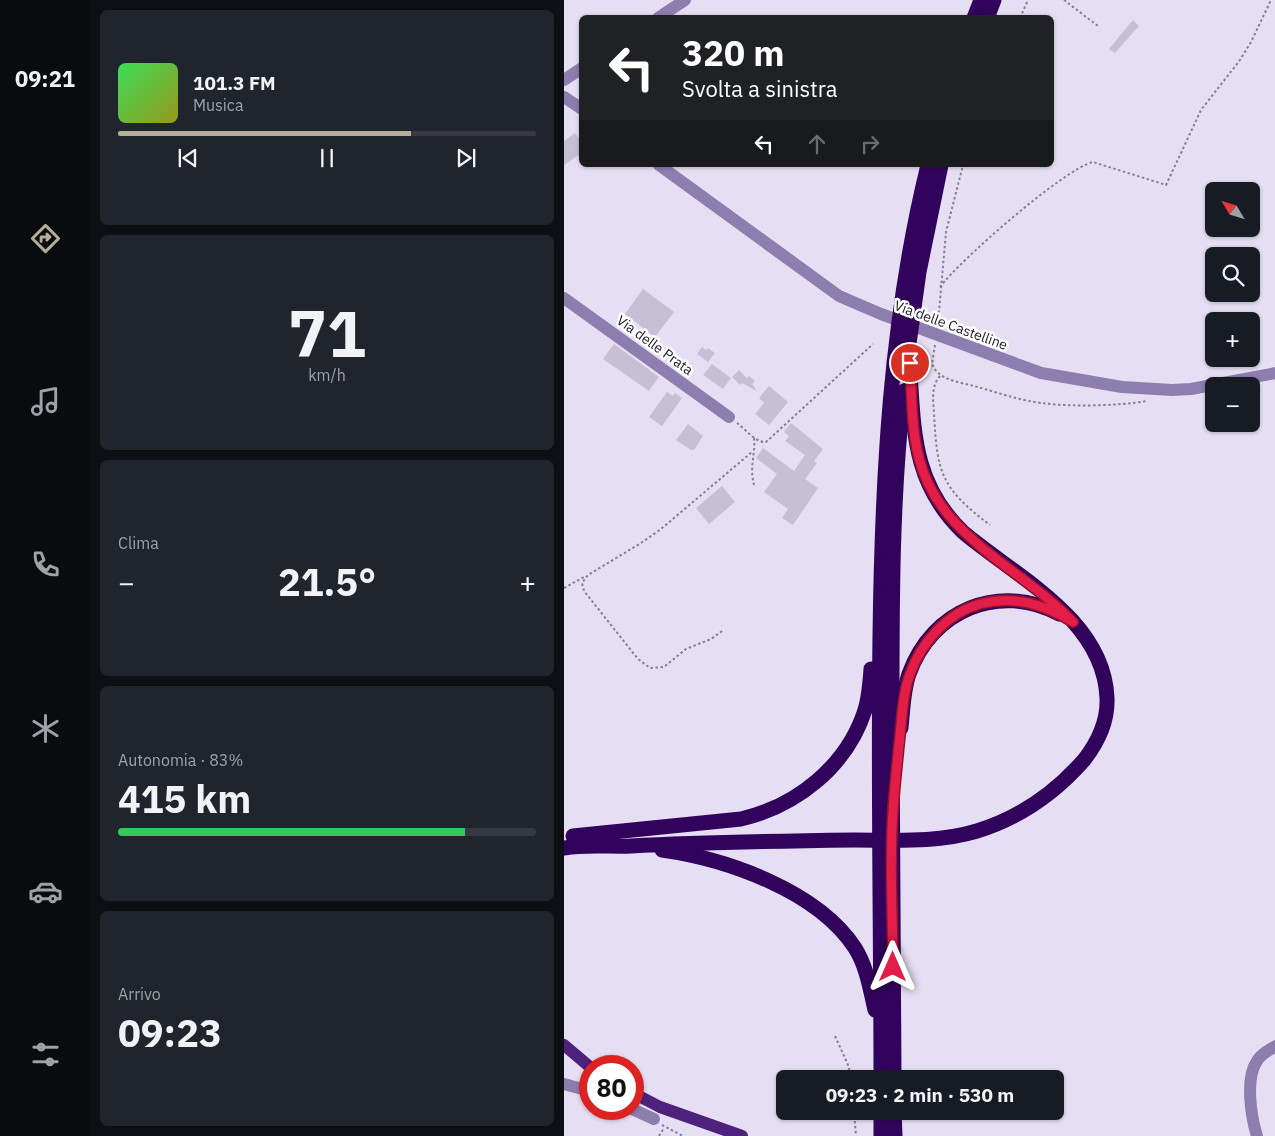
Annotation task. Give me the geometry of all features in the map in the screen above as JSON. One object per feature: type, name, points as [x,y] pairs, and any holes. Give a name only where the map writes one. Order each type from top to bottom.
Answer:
[{"type":"highway","points":[[975,15],[980,0]]},
{"type":"highway","points":[[988,15],[994,0]]},
{"type":"highway","points":[[881,1070],[879,778],[881,583],[886,455],[902,297],[913,230],[928,167]]},
{"type":"highway","points":[[894,1070],[892,814],[894,543],[901,422],[908,348],[928,225],[941,167]]},
{"type":"highway","points":[[567,840],[587,845],[628,846],[736,841],[949,838],[986,828],[1008,819],[1039,802],[1068,778],[1092,749],[1104,722],[1107,702],[1106,684],[1096,653],[1086,636],[1054,602],[963,532],[935,498],[923,471],[916,443],[908,348]]},
{"type":"highway","points":[[567,840],[741,819],[759,815],[776,808],[816,783],[844,750],[858,727],[864,711],[868,698],[881,583]]},
{"type":"highway","points":[[892,814],[907,684],[910,673],[923,648],[942,625],[957,614],[973,606],[1007,600],[1041,606],[1073,622]]},
{"type":"highway","points":[[567,840],[698,838],[736,841]]},
{"type":"highway","points":[[628,846],[689,856],[747,872],[793,894],[823,914],[844,933],[862,962],[870,986],[876,1016],[881,1060]]},
{"type":"highway","points":[[881,1120],[881,1136]]},
{"type":"highway","points":[[894,1120],[895,1136]]},
{"type":"main road","points":[[564,1046],[579,1058]]},
{"type":"main road","points":[[644,1099],[660,1107],[742,1136]]},
{"type":"street","points":[[662,15],[685,0]]},
{"type":"street","points":[[564,80],[579,70]]},
{"type":"street","points":[[564,97],[579,107]]},
{"type":"street","name":"Via delle Castelline","points":[[662,167],[828,288],[856,304],[966,347],[1041,373],[1141,389],[1191,389],[1275,372]]},
{"type":"street","name":"Via delle Prata","points":[[564,298],[729,417]]},
{"type":"street","points":[[1257,1136],[1252,1119],[1251,1086],[1253,1068],[1262,1054],[1275,1046]]},
{"type":"street","points":[[564,1084],[579,1088]]},
{"type":"street","points":[[644,1114],[654,1119]]},
{"type":"path","points":[[1021,15],[1028,0]]},
{"type":"path","points":[[1064,0],[1098,26]]},
{"type":"path","points":[[940,287],[955,269],[1036,199],[1082,166],[1093,162],[1166,185],[1201,110],[1240,60],[1251,42],[1271,0]]},
{"type":"path","points":[[938,327],[946,232],[962,167]]},
{"type":"path","points":[[729,417],[753,436],[762,442],[766,442],[873,344]]},
{"type":"path","points":[[935,344],[932,364],[940,376],[1009,397],[1042,403],[1103,405],[1150,400]]},
{"type":"path","points":[[940,376],[934,384],[933,396],[935,443],[940,466],[946,482],[965,506],[990,525]]},
{"type":"path","points":[[753,436],[751,474],[754,485]]},
{"type":"path","points":[[564,588],[641,543],[661,529],[752,452]]},
{"type":"path","points":[[588,575],[582,583],[584,591],[638,659],[650,668],[664,667],[686,649],[711,639],[722,631]]},
{"type":"path","points":[[835,1036],[849,1070]]},
{"type":"path","points":[[654,1119],[683,1136]]},
{"type":"path","points":[[855,1120],[856,1136]]},
{"type":"path","points":[[658,1136],[665,1127]]},
{"type":"building","points":[[1133,20],[1139,26],[1115,53],[1109,49]]},
{"type":"building","points":[[575,133],[579,139],[579,155],[564,165],[564,141]]},
{"type":"building","points":[[643,289],[674,312],[655,337],[625,314]]},
{"type":"building","points":[[614,344],[659,377],[649,391],[603,359]]},
{"type":"building","points":[[702,347],[706,350],[708,348],[715,353],[708,362],[697,354]]},
{"type":"building","points":[[712,364],[731,378],[723,389],[703,375]]},
{"type":"building","points":[[739,370],[747,378],[749,376],[755,381],[752,384],[757,391],[742,383],[740,385],[732,377]]},
{"type":"building","points":[[769,386],[788,402],[769,425],[755,414],[764,403],[759,398]]},
{"type":"building","points":[[667,392],[673,396],[675,393],[682,398],[662,426],[649,417]]},
{"type":"building","points":[[791,423],[823,449],[814,461],[817,463],[805,479],[818,488],[793,525],[782,518],[788,509],[764,492],[777,474],[756,458],[763,448],[794,471],[805,455],[785,441],[789,436],[784,432]]},
{"type":"building","points":[[688,424],[703,436],[694,450],[676,440]]},
{"type":"building","points":[[722,486],[735,502],[709,524],[696,508]]},
{"type":"route","points":[[893,967],[892,814],[904,696],[910,673],[915,663],[930,638],[942,625],[963,610],[984,603],[1007,600],[1031,602],[1073,622],[1054,602],[973,541],[953,522],[935,498],[918,458],[913,426],[910,363]]}]
